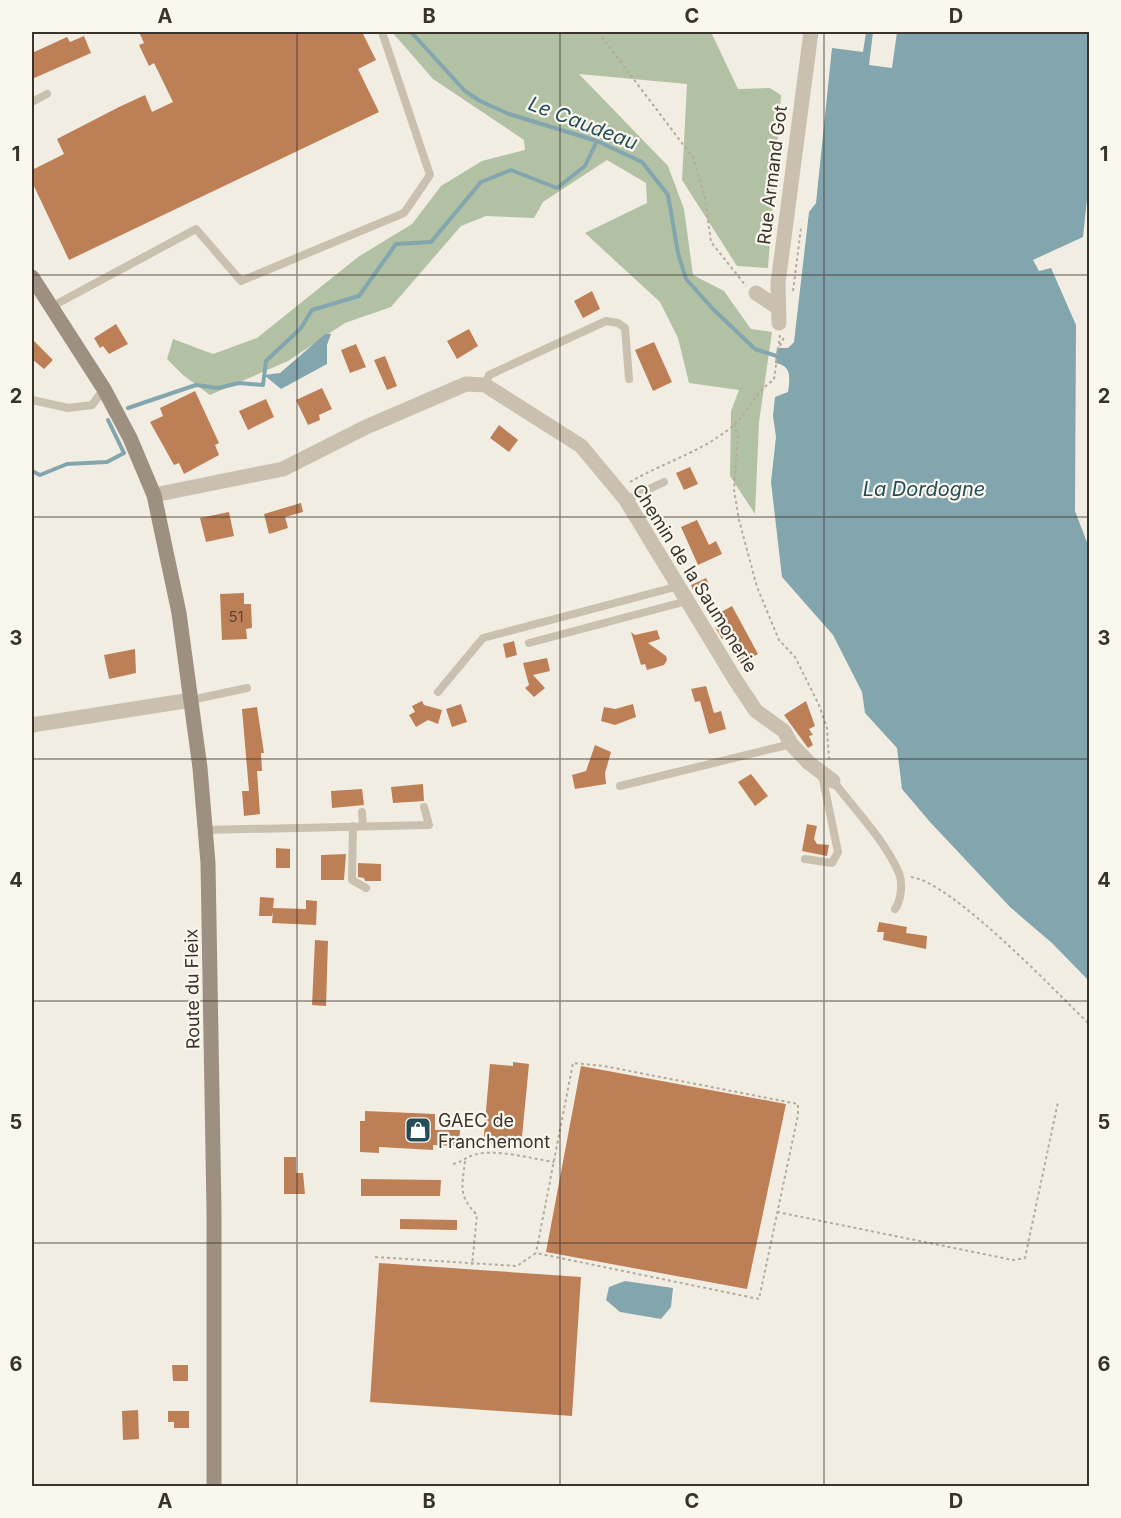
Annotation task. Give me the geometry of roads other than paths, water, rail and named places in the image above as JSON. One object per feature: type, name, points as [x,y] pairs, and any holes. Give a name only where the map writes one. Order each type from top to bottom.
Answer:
[{"type":"main road","name":"Route du Fleix","points":[[32,277],[104,389],[130,438],[154,495],[173,575],[191,699],[205,830],[211,972],[214,1486]]},
{"type":"street","name":"Rue Armand Got","points":[[779,323],[777,306],[811,32]]},
{"type":"street","points":[[756,294],[777,306]]},
{"type":"street","points":[[154,495],[283,469],[366,426],[466,384],[485,385]]},
{"type":"street","name":"Chemin de la Saumonerie","points":[[485,385],[581,446],[622,495],[756,711],[784,731],[791,744],[827,776]]},
{"type":"street","points":[[32,725],[191,699]]},
{"type":"lane","points":[[51,307],[196,229],[241,281],[404,213],[430,175],[382,32]]},
{"type":"lane","points":[[32,102],[47,94]]},
{"type":"lane","points":[[485,385],[489,375],[606,321],[618,323],[625,328],[629,379]]},
{"type":"lane","points":[[32,400],[68,408],[92,405],[104,389]]},
{"type":"lane","points":[[622,495],[664,482]]},
{"type":"lane","points":[[438,692],[483,638],[679,586]]},
{"type":"lane","points":[[529,643],[687,601]]},
{"type":"lane","points":[[191,699],[247,688]]},
{"type":"lane","points":[[620,786],[791,744]]},
{"type":"lane","points":[[805,859],[832,863],[838,852],[827,776]]},
{"type":"lane","points":[[827,776],[883,846],[900,875],[900,902],[894,909]]},
{"type":"lane","points":[[205,830],[429,825],[424,807]]},
{"type":"lane","points":[[362,812],[363,826]]},
{"type":"lane","points":[[353,826],[352,880],[366,888]]},
{"type":"water","name":"La Dordogne","points":[[866,32],[873,32],[869,65],[892,68],[897,32],[1089,32],[1090,171],[1083,237],[1033,260],[1039,271],[1051,268],[1076,325],[1075,511],[1090,550],[1089,981],[1052,943],[1010,907],[902,789],[897,748],[865,713],[862,692],[833,635],[782,577],[771,482],[776,437],[773,416],[775,397],[788,392],[789,373],[784,366],[775,363],[777,348],[788,348],[794,342],[809,212],[816,203],[832,48],[863,52]]},
{"type":"water","points":[[325,334],[331,334],[327,345],[327,364],[281,389],[264,375],[280,373]]},
{"type":"water","points":[[625,1281],[673,1288],[671,1307],[661,1319],[620,1312],[606,1300],[609,1287]]},
{"type":"waterway","name":"Le Caudeau","points":[[411,32],[465,91],[480,101],[509,114],[597,141],[642,162],[668,195],[678,253],[686,279],[713,309],[755,349],[780,357]]},
{"type":"waterway","points":[[128,408],[196,385],[218,388],[239,383],[263,385],[266,361],[301,328],[312,310],[359,296],[396,244],[431,242],[481,182],[511,170],[557,188],[585,166],[597,141]]},
{"type":"waterway","points":[[32,471],[40,475],[67,464],[107,462],[124,453],[108,420]]},
{"type":"place","name":"GAEC de Franchemont","points":[[418,1130]]}]
